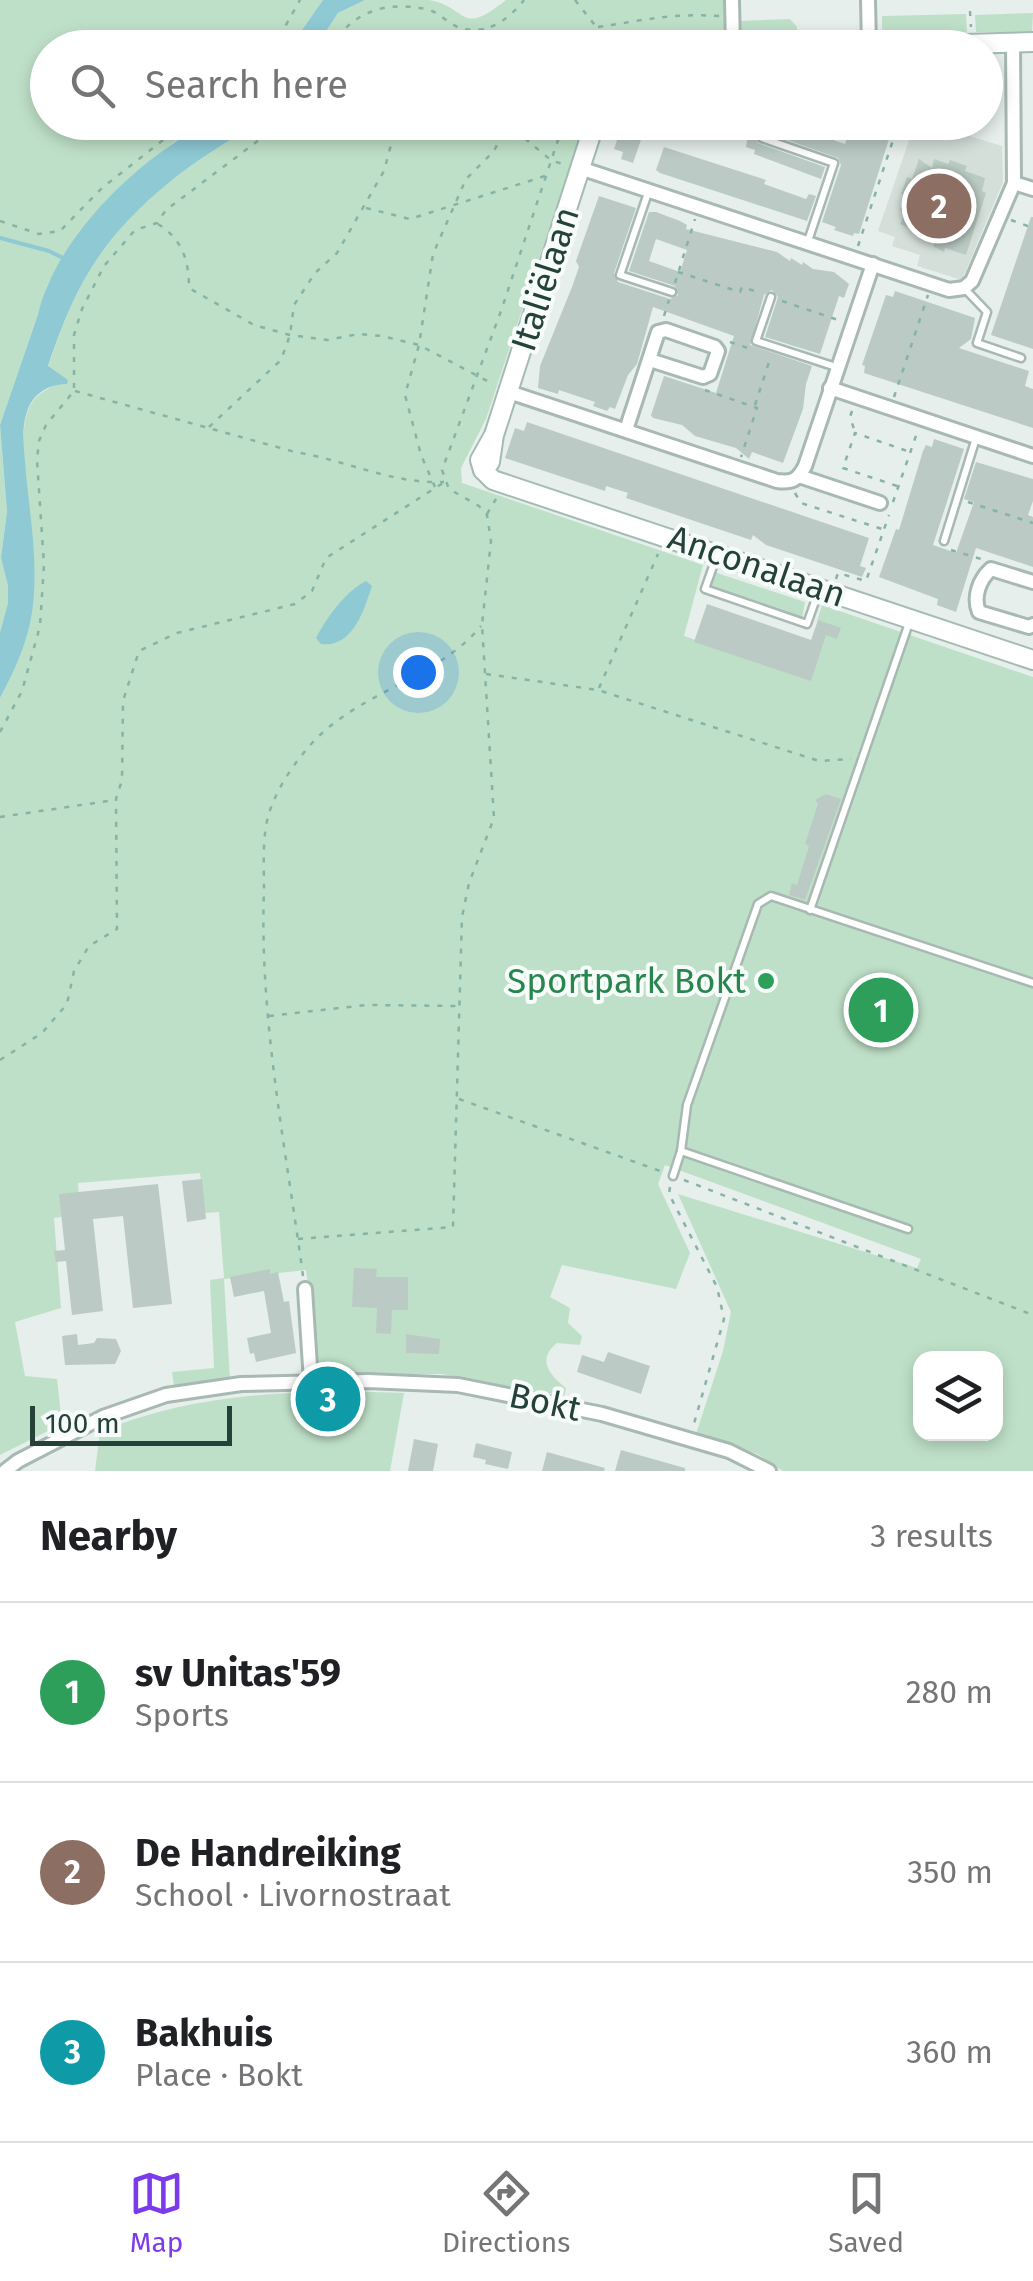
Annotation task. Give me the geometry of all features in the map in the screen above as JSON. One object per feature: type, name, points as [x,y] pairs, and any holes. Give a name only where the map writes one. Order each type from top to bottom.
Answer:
[{"type":"street","points":[[732,0],[732,30]]},
{"type":"street","points":[[868,0],[869,30]]},
{"type":"street","points":[[1003,43],[1033,42]]},
{"type":"street","points":[[580,168],[949,290],[964,288],[972,281],[1014,182],[1014,43]]},
{"type":"street","name":"Italiëlaan","points":[[483,470],[480,460],[494,435],[509,392],[590,140]]},
{"type":"street","points":[[1014,182],[1033,189]]},
{"type":"street","points":[[794,480],[874,264]]},
{"type":"street","points":[[626,430],[658,332],[666,330],[718,351],[710,374],[704,377],[650,360]]},
{"type":"street","points":[[830,388],[1033,456]]},
{"type":"street","points":[[509,392],[776,482],[794,480],[880,502]]},
{"type":"street","name":"Anconalaan","points":[[483,470],[493,480],[1033,660]]},
{"type":"street","points":[[1033,582],[990,569],[982,577],[975,602],[979,612],[1033,625]]},
{"type":"street","points":[[305,1288],[311,1382]]},
{"type":"street","name":"Bokt","points":[[5,1471],[18,1460],[103,1416],[166,1395],[241,1384],[311,1382],[458,1384],[602,1414],[690,1438],[729,1451],[768,1471]]},
{"type":"lane","points":[[768,140],[834,162],[808,242]]},
{"type":"lane","points":[[649,190],[620,275],[672,292]]},
{"type":"lane","points":[[964,288],[988,312],[977,344],[1022,358]]},
{"type":"lane","points":[[771,297],[756,340],[837,368]]},
{"type":"lane","points":[[944,541],[976,437]]},
{"type":"lane","points":[[718,553],[705,588],[807,624],[826,589]]},
{"type":"lane","points":[[810,910],[910,618]]},
{"type":"lane","points":[[673,1176],[682,1151],[688,1106],[758,904],[772,896],[1033,984]]},
{"type":"lane","points":[[682,1151],[908,1230]]},
{"type":"path","points":[[282,30],[300,0]]},
{"type":"path","points":[[345,30],[376,5],[430,10],[464,29],[485,28],[507,20],[524,0]]},
{"type":"path","points":[[575,0],[600,30]]},
{"type":"path","points":[[597,25],[660,15],[732,16]]},
{"type":"path","points":[[595,30],[597,25]]},
{"type":"path","points":[[0,221],[38,234],[60,232],[102,188],[163,140]]},
{"type":"path","points":[[0,732],[22,691],[40,626],[44,565],[39,441],[46,425],[74,390],[74,335],[82,309],[104,266],[135,230],[157,223],[166,210],[259,140]]},
{"type":"path","points":[[208,427],[281,360],[294,306],[315,273],[337,253],[364,208],[384,172],[392,140]]},
{"type":"path","points":[[436,489],[405,395],[420,345],[433,254],[466,179],[494,151],[499,140]]},
{"type":"path","points":[[527,140],[552,161]]},
{"type":"path","points":[[298,1239],[454,1227],[462,916],[469,883],[494,818],[482,625],[492,541],[487,515],[449,489],[442,470],[558,140]]},
{"type":"path","points":[[854,257],[893,140]]},
{"type":"path","points":[[364,208],[410,219],[547,176]]},
{"type":"path","points":[[658,332],[699,206]]},
{"type":"path","points":[[1000,216],[1033,228]]},
{"type":"path","points":[[157,223],[180,243],[187,260],[189,288],[254,325],[327,340],[359,334],[420,345],[477,376]]},
{"type":"path","points":[[890,408],[932,284]]},
{"type":"path","points":[[715,347],[728,341],[753,350],[756,340]]},
{"type":"path","points":[[754,407],[774,347]]},
{"type":"path","points":[[710,374],[704,390],[758,408],[738,468]]},
{"type":"path","points":[[74,390],[295,452],[332,458],[379,476],[444,482]]},
{"type":"path","points":[[856,397],[850,417],[855,433],[844,468],[898,487]]},
{"type":"path","points":[[826,589],[838,572],[866,582],[922,419]]},
{"type":"path","points":[[855,433],[910,452]]},
{"type":"path","points":[[794,480],[801,503],[884,530]]},
{"type":"path","points":[[0,1060],[42,1033],[67,1004],[74,971],[90,946],[117,928],[116,800],[122,780],[123,700],[139,651],[177,633],[295,604],[312,591],[326,558],[444,482]]},
{"type":"path","points":[[487,515],[508,484]]},
{"type":"path","points":[[957,498],[1033,523]]},
{"type":"path","points":[[598,690],[666,536]]},
{"type":"path","points":[[944,541],[951,550],[986,561],[990,569]]},
{"type":"path","points":[[305,1288],[266,1016],[262,938],[268,816],[280,785],[335,720],[456,651],[482,625]]},
{"type":"path","points":[[485,674],[598,690],[818,760],[860,758]]},
{"type":"path","points":[[0,818],[116,800]]},
{"type":"path","points":[[266,1016],[366,1005],[462,1006]]},
{"type":"path","points":[[457,1098],[673,1176],[1033,1315]]},
{"type":"path","points":[[673,1176],[669,1194],[717,1288],[724,1319],[690,1438]]},
{"type":"shaded area","points":[[909,140],[982,140],[1002,146],[1003,182],[962,280],[917,266],[920,255],[892,246],[895,237],[878,231]]},
{"type":"green space","points":[[0,0],[323,0],[302,30],[30,30],[30,140],[178,140],[132,176],[77,236],[48,284],[0,425]]},
{"type":"green space","points":[[365,0],[429,0],[472,19],[506,0],[728,0],[729,30],[327,30],[338,13]]},
{"type":"green space","points":[[1033,13],[1032,32],[976,30],[975,15]]},
{"type":"green space","points":[[966,14],[967,30],[882,30],[882,16]]},
{"type":"green space","points":[[790,19],[797,30],[738,30],[737,21]]},
{"type":"green space","points":[[228,140],[578,140],[486,419],[461,468],[462,483],[703,565],[684,636],[809,678],[827,624],[817,621],[822,605],[1033,677],[1033,1471],[783,1471],[757,1454],[696,1434],[723,1351],[731,1312],[678,1194],[917,1268],[921,1259],[665,1165],[658,1184],[690,1253],[676,1289],[562,1265],[550,1297],[570,1308],[568,1323],[582,1336],[580,1345],[557,1343],[547,1355],[551,1373],[566,1388],[564,1398],[442,1374],[320,1375],[306,1270],[224,1279],[230,1379],[174,1385],[172,1372],[214,1368],[210,1280],[224,1278],[219,1212],[205,1213],[200,1173],[78,1183],[80,1214],[54,1218],[61,1308],[15,1322],[25,1376],[57,1379],[62,1424],[0,1455],[0,698],[21,650],[33,599],[34,564],[23,462],[25,423],[35,398],[62,378],[48,367],[69,311],[94,264],[126,222],[171,181]]},
{"type":"green space","points":[[0,425],[7,511],[1,558],[8,603],[0,632]]},
{"type":"green space","points":[[714,572],[805,602],[802,619],[709,587]]},
{"type":"green space","points":[[288,1393],[404,1393],[390,1471],[95,1471],[100,1432],[173,1408]]},
{"type":"water","points":[[323,0],[365,0],[338,13],[327,30],[302,30]]},
{"type":"water","points":[[178,140],[228,140],[171,181],[109,242],[69,310],[48,366],[68,380],[67,384],[42,391],[27,412],[24,443],[34,555],[33,604],[21,653],[0,698],[0,632],[8,586],[1,558],[7,511],[0,425],[48,285],[63,256],[104,202]]},
{"type":"water","points":[[366,581],[372,586],[356,626],[341,640],[321,644],[316,638],[331,614]]},
{"type":"building","points":[[617,140],[641,140],[633,163],[621,159],[623,152],[614,149]]},
{"type":"building","points":[[747,140],[756,140],[825,167],[821,179],[754,154],[755,150],[746,147]]},
{"type":"building","points":[[787,140],[833,140],[845,144],[846,140],[889,140],[859,234],[853,236],[822,222],[841,165],[838,158]]},
{"type":"building","points":[[664,147],[766,180],[764,184],[806,199],[809,194],[816,196],[807,221],[660,173],[656,170]]},
{"type":"building","points":[[919,159],[932,168],[934,159],[948,164],[950,160],[985,178],[982,191],[986,193],[966,255],[945,248],[944,252],[933,246],[936,241],[900,224],[906,213],[900,210],[906,195],[901,194]]},
{"type":"building","points":[[599,196],[636,208],[614,273],[618,282],[670,299],[678,295],[675,286],[629,271],[649,212],[656,212],[680,221],[687,225],[686,229],[777,252],[790,261],[791,258],[813,269],[834,272],[849,284],[844,298],[839,296],[820,354],[765,337],[778,297],[772,290],[764,295],[750,345],[812,366],[803,409],[783,463],[752,452],[749,459],[736,448],[695,436],[682,425],[653,418],[664,376],[716,393],[734,336],[653,307],[637,364],[628,375],[615,409],[610,407],[607,411],[593,406],[595,402],[559,390],[558,394],[538,388],[540,366],[579,267],[576,261]],"holes":[[[656,239],[687,250],[680,272],[649,261]]]},
{"type":"building","points":[[1033,217],[1033,349],[991,335]]},
{"type":"building","points":[[895,291],[975,318],[971,339],[959,348],[1029,371],[1025,386],[1033,389],[1033,428],[864,373],[862,365],[886,295],[893,297]]},
{"type":"building","points":[[527,422],[869,538],[860,566],[866,568],[862,577],[766,545],[753,535],[751,540],[626,498],[628,493],[606,486],[605,491],[505,458],[515,428],[524,431]]},
{"type":"building","points":[[934,439],[964,449],[933,545],[956,553],[974,502],[964,499],[976,462],[1033,479],[1033,501],[1028,515],[1033,517],[1033,567],[976,548],[956,612],[937,605],[938,599],[879,577],[896,529],[899,530],[923,451],[926,445],[932,447]]},
{"type":"building","points":[[707,604],[811,640],[818,620],[841,628],[837,639],[826,635],[811,681],[694,642]]},
{"type":"building","points":[[826,794],[841,799],[805,900],[789,895],[792,883],[797,885],[809,846],[805,844],[818,804],[815,800]]},
{"type":"building","points":[[202,1179],[206,1219],[187,1222],[182,1181]]},
{"type":"building","points":[[158,1184],[172,1304],[133,1308],[123,1216],[93,1219],[103,1311],[72,1315],[66,1261],[56,1262],[54,1251],[65,1250],[59,1194]]},
{"type":"building","points":[[354,1268],[377,1269],[376,1277],[408,1277],[408,1310],[392,1310],[391,1334],[376,1333],[377,1308],[352,1307]]},
{"type":"building","points":[[270,1269],[270,1274],[278,1272],[284,1302],[289,1301],[296,1353],[256,1362],[247,1338],[271,1333],[264,1291],[234,1297],[230,1277]]},
{"type":"building","points":[[77,1334],[78,1345],[94,1343],[97,1338],[116,1339],[121,1351],[115,1364],[65,1365],[62,1336]]},
{"type":"building","points":[[406,1334],[440,1339],[439,1354],[406,1353]]},
{"type":"building","points":[[608,1352],[650,1366],[641,1394],[577,1372],[582,1355],[604,1362]]},
{"type":"building","points":[[414,1439],[438,1444],[433,1471],[408,1471]]},
{"type":"building","points":[[476,1443],[512,1452],[508,1469],[473,1457]]},
{"type":"building","points":[[621,1450],[685,1468],[685,1471],[615,1471]]},
{"type":"building","points":[[547,1452],[605,1468],[542,1471]]},
{"type":"waterway","points":[[0,238],[67,260]]},
{"type":"place","name":"De Handreiking","points":[[939,206]]},
{"type":"place","name":"Sportpark Bokt","points":[[766,981]]},
{"type":"place","name":"sv Unitas'59","points":[[881,1010]]},
{"type":"place","name":"Bakhuis","points":[[328,1399]]}]
